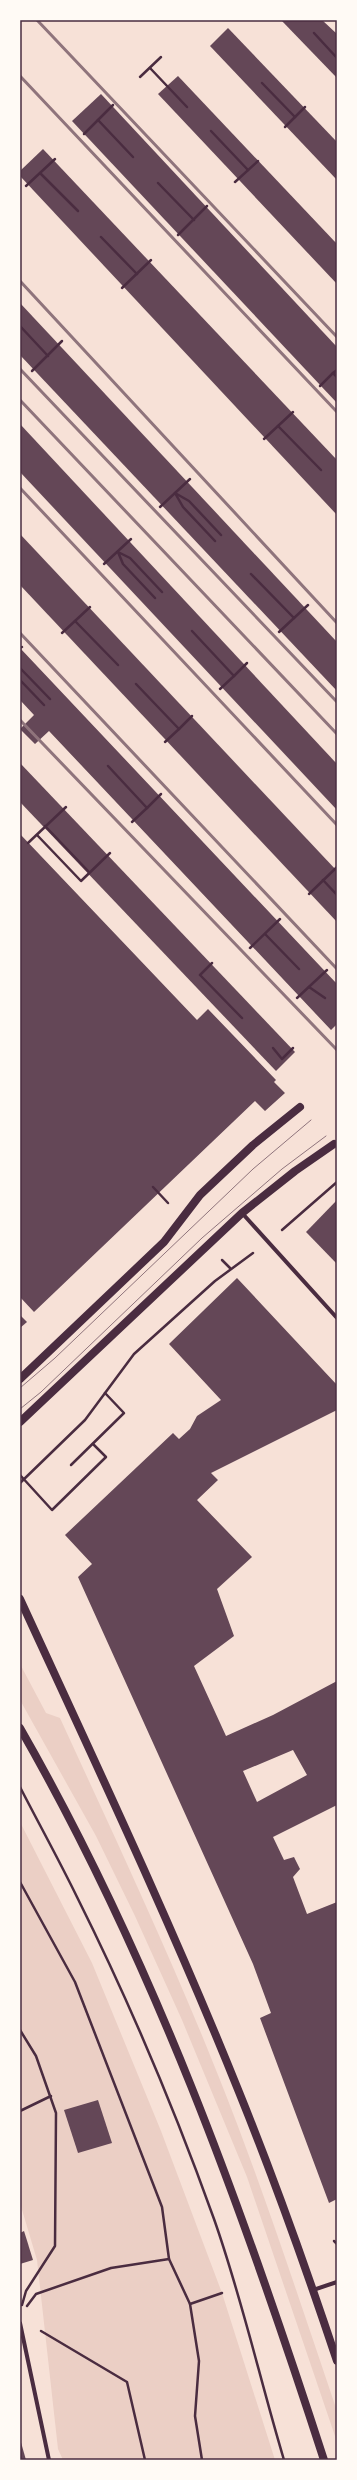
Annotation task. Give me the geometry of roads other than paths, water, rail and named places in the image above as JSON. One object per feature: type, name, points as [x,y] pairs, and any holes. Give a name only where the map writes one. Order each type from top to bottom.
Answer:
[{"type":"main road","points":[[20,1378],[164,1242],[200,1195],[235,1162],[300,1108]]},
{"type":"main road","points":[[20,1422],[242,1213],[294,1171],[334,1144]]},
{"type":"main road","points":[[20,1599],[191,1976],[240,2093],[313,2290],[337,2361]]},
{"type":"main road","points":[[20,1728],[116,1913],[185,2067],[250,2240],[324,2460]]},
{"type":"street","points":[[242,1213],[337,1318]]},
{"type":"street","points":[[313,2290],[337,2282]]},
{"type":"street","points":[[20,2323],[49,2460]]},
{"type":"tram line","points":[[20,1388],[55,1358],[253,1169],[311,1120]]},
{"type":"tram line","points":[[20,1409],[41,1392],[202,1238],[282,1169],[326,1136]]},
{"type":"railway","points":[[37,20],[337,337]]},
{"type":"railway","points":[[20,76],[337,412]]},
{"type":"railway","points":[[20,281],[337,623]]},
{"type":"railway","points":[[20,369],[337,702]]},
{"type":"railway","points":[[20,400],[337,734]]},
{"type":"railway","points":[[20,488],[337,825]]},
{"type":"railway","points":[[20,633],[337,969]]},
{"type":"railway","points":[[20,720],[337,1050]]}]
